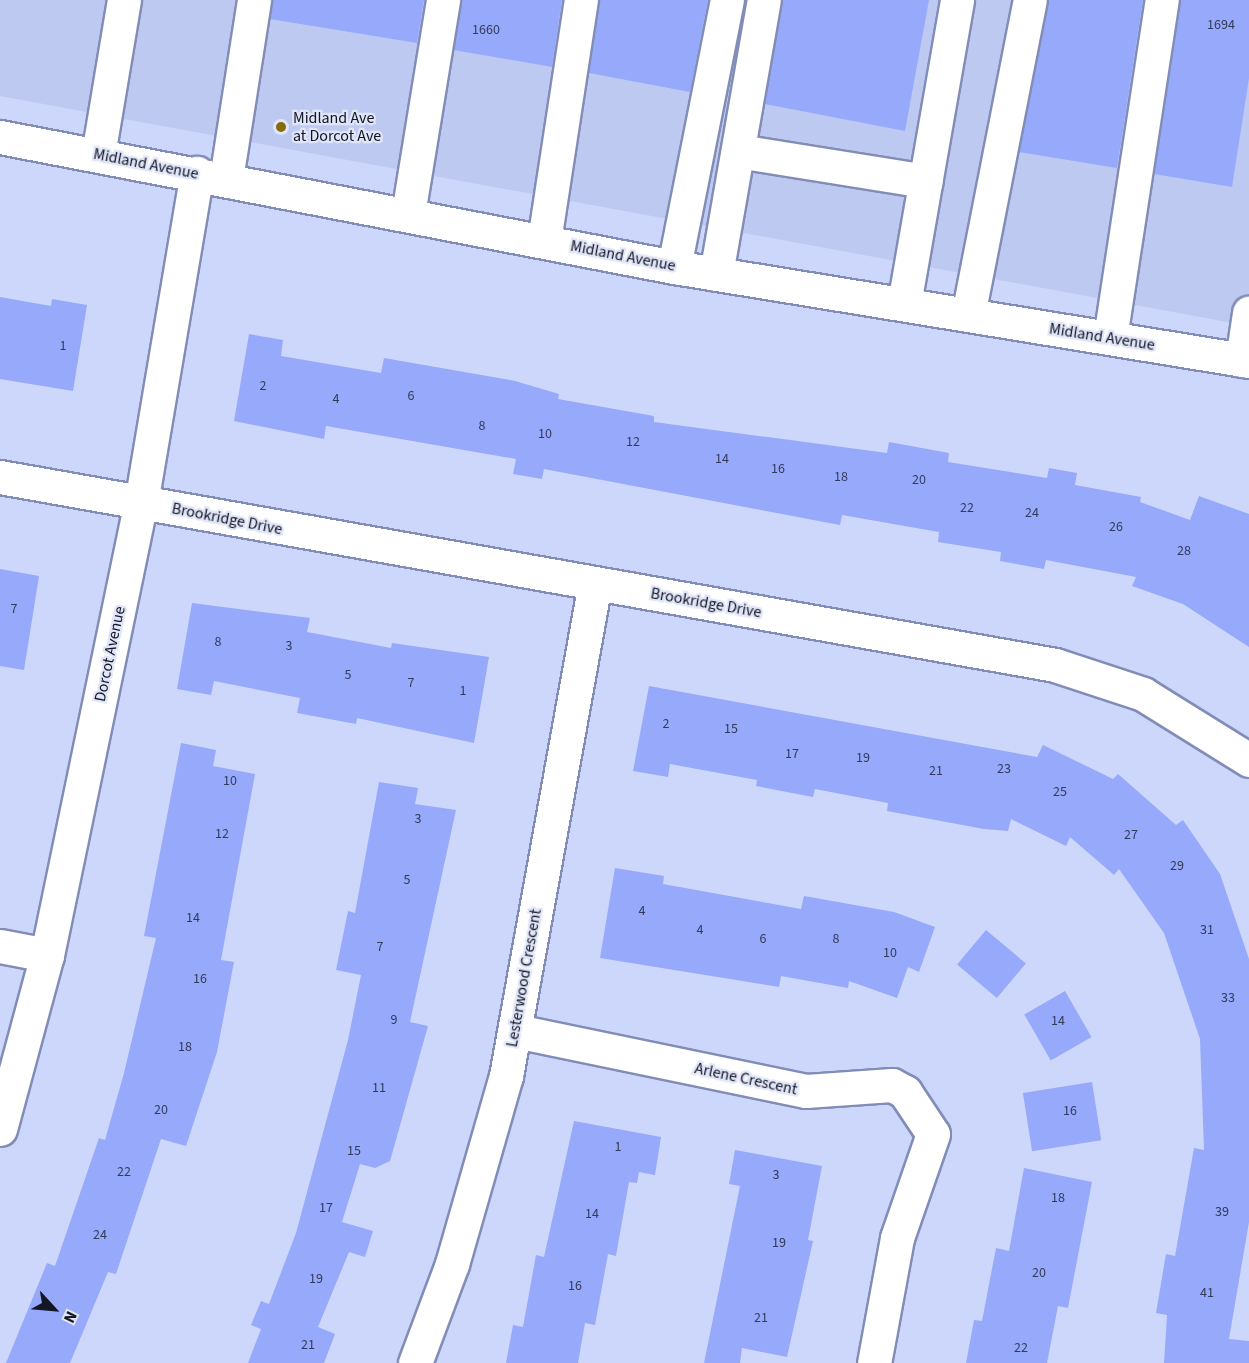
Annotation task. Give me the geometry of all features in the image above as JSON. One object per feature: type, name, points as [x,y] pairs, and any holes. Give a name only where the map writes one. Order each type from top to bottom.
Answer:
[{"type":"street","points":[[87,153],[103,0]]},
{"type":"street","points":[[87,153],[124,0]]},
{"type":"street","name":"Dorcot Avenue","points":[[0,1129],[47,955],[211,176],[254,0]]},
{"type":"street","points":[[408,214],[443,0]]},
{"type":"street","points":[[544,241],[581,0]]},
{"type":"street","points":[[674,267],[727,0]]},
{"type":"street","points":[[716,274],[764,0]]},
{"type":"street","points":[[904,304],[957,0]]},
{"type":"street","points":[[968,315],[1030,0]]},
{"type":"street","points":[[1110,338],[1162,0]]},
{"type":"street","name":"Midland Avenue","points":[[0,137],[674,267],[1246,361]]},
{"type":"street","points":[[738,151],[926,181]]},
{"type":"street","points":[[1246,361],[1249,313]]},
{"type":"street","name":"Brookridge Drive","points":[[0,477],[1076,670],[1162,704],[1249,760]]},
{"type":"street","name":"Lesterwood Crescent","points":[[415,1363],[482,1166],[516,1031],[595,583]]},
{"type":"street","points":[[0,946],[47,955]]},
{"type":"street","name":"Arlene Crescent","points":[[516,1031],[806,1091],[892,1085],[905,1092],[933,1134],[897,1238],[874,1363]]},
{"type":"shaded area","points":[[0,0],[1249,0],[1249,326],[0,96]]},
{"type":"building","points":[[272,0],[424,0],[417,43],[270,19]]},
{"type":"building","points":[[461,0],[562,0],[552,67],[454,50]]},
{"type":"building","points":[[599,0],[708,0],[690,92],[589,73]]},
{"type":"building","points":[[782,0],[929,0],[905,131],[765,104]]},
{"type":"building","points":[[1048,0],[1143,0],[1117,168],[1019,152]]},
{"type":"building","points":[[1180,0],[1249,0],[1249,78],[1232,187],[1154,174]]},
{"type":"building","points":[[0,297],[51,306],[52,299],[87,305],[73,391],[0,379]]},
{"type":"building","points":[[249,334],[283,340],[281,356],[381,373],[384,358],[515,381],[559,394],[558,399],[654,416],[654,422],[887,453],[889,442],[949,453],[948,462],[1047,478],[1049,468],[1077,473],[1075,485],[1141,497],[1140,502],[1190,520],[1199,496],[1249,514],[1249,647],[1183,604],[1132,586],[1136,577],[1046,560],[1044,569],[1000,561],[1001,552],[938,542],[939,532],[842,515],[840,525],[544,469],[542,479],[513,474],[516,459],[326,426],[324,439],[234,421]]},
{"type":"building","points":[[0,569],[39,576],[24,670],[0,666]]},
{"type":"building","points":[[192,603],[310,618],[307,632],[391,648],[392,643],[489,657],[474,743],[357,718],[356,724],[297,713],[300,698],[214,681],[211,695],[177,689]]},
{"type":"building","points":[[649,686],[1037,757],[1043,745],[1113,779],[1118,774],[1176,825],[1183,820],[1220,874],[1249,959],[1249,1222],[1229,1339],[1249,1341],[1249,1363],[1164,1363],[1167,1315],[1156,1313],[1166,1254],[1175,1256],[1194,1148],[1204,1150],[1200,1039],[1164,933],[1119,869],[1114,875],[1070,837],[1066,846],[1011,819],[1008,831],[984,829],[887,811],[888,803],[815,789],[813,797],[756,786],[757,780],[670,764],[668,777],[633,771]]},
{"type":"building","points":[[181,743],[216,750],[213,766],[255,774],[221,960],[234,962],[217,1052],[186,1146],[161,1139],[116,1274],[108,1272],[70,1363],[6,1363],[47,1263],[55,1266],[99,1138],[105,1140],[124,1073],[156,938],[144,936]]},
{"type":"building","points":[[379,782],[418,788],[415,804],[456,810],[410,1022],[428,1026],[390,1161],[375,1168],[360,1164],[342,1222],[373,1231],[365,1257],[349,1252],[318,1327],[335,1334],[324,1363],[248,1363],[261,1329],[251,1325],[261,1301],[269,1304],[296,1233],[348,1040],[361,975],[336,970],[348,911],[355,913]]},
{"type":"building","points":[[615,868],[664,876],[663,884],[801,909],[804,896],[894,912],[935,927],[919,972],[908,967],[897,998],[849,981],[848,988],[781,976],[779,987],[600,958]]},
{"type":"building","points":[[986,930],[1026,963],[997,998],[957,964]]},
{"type":"building","points":[[1065,991],[1092,1037],[1051,1060],[1024,1014]]},
{"type":"building","points":[[1092,1082],[1101,1140],[1032,1151],[1023,1093]]},
{"type":"building","points":[[574,1121],[661,1137],[655,1175],[639,1172],[637,1183],[629,1182],[616,1256],[608,1254],[595,1325],[585,1323],[578,1363],[506,1363],[513,1325],[523,1327],[536,1255],[544,1257]]},
{"type":"building","points":[[735,1150],[822,1166],[808,1240],[813,1241],[787,1357],[742,1348],[740,1363],[704,1363],[740,1186],[729,1184]]},
{"type":"building","points":[[1024,1168],[1092,1182],[1068,1308],[1058,1306],[1047,1363],[966,1363],[974,1320],[982,1321],[996,1248],[1009,1251]]},
{"type":"place","name":"Midland Ave at Dorcot Ave","points":[[281,127]]}]
